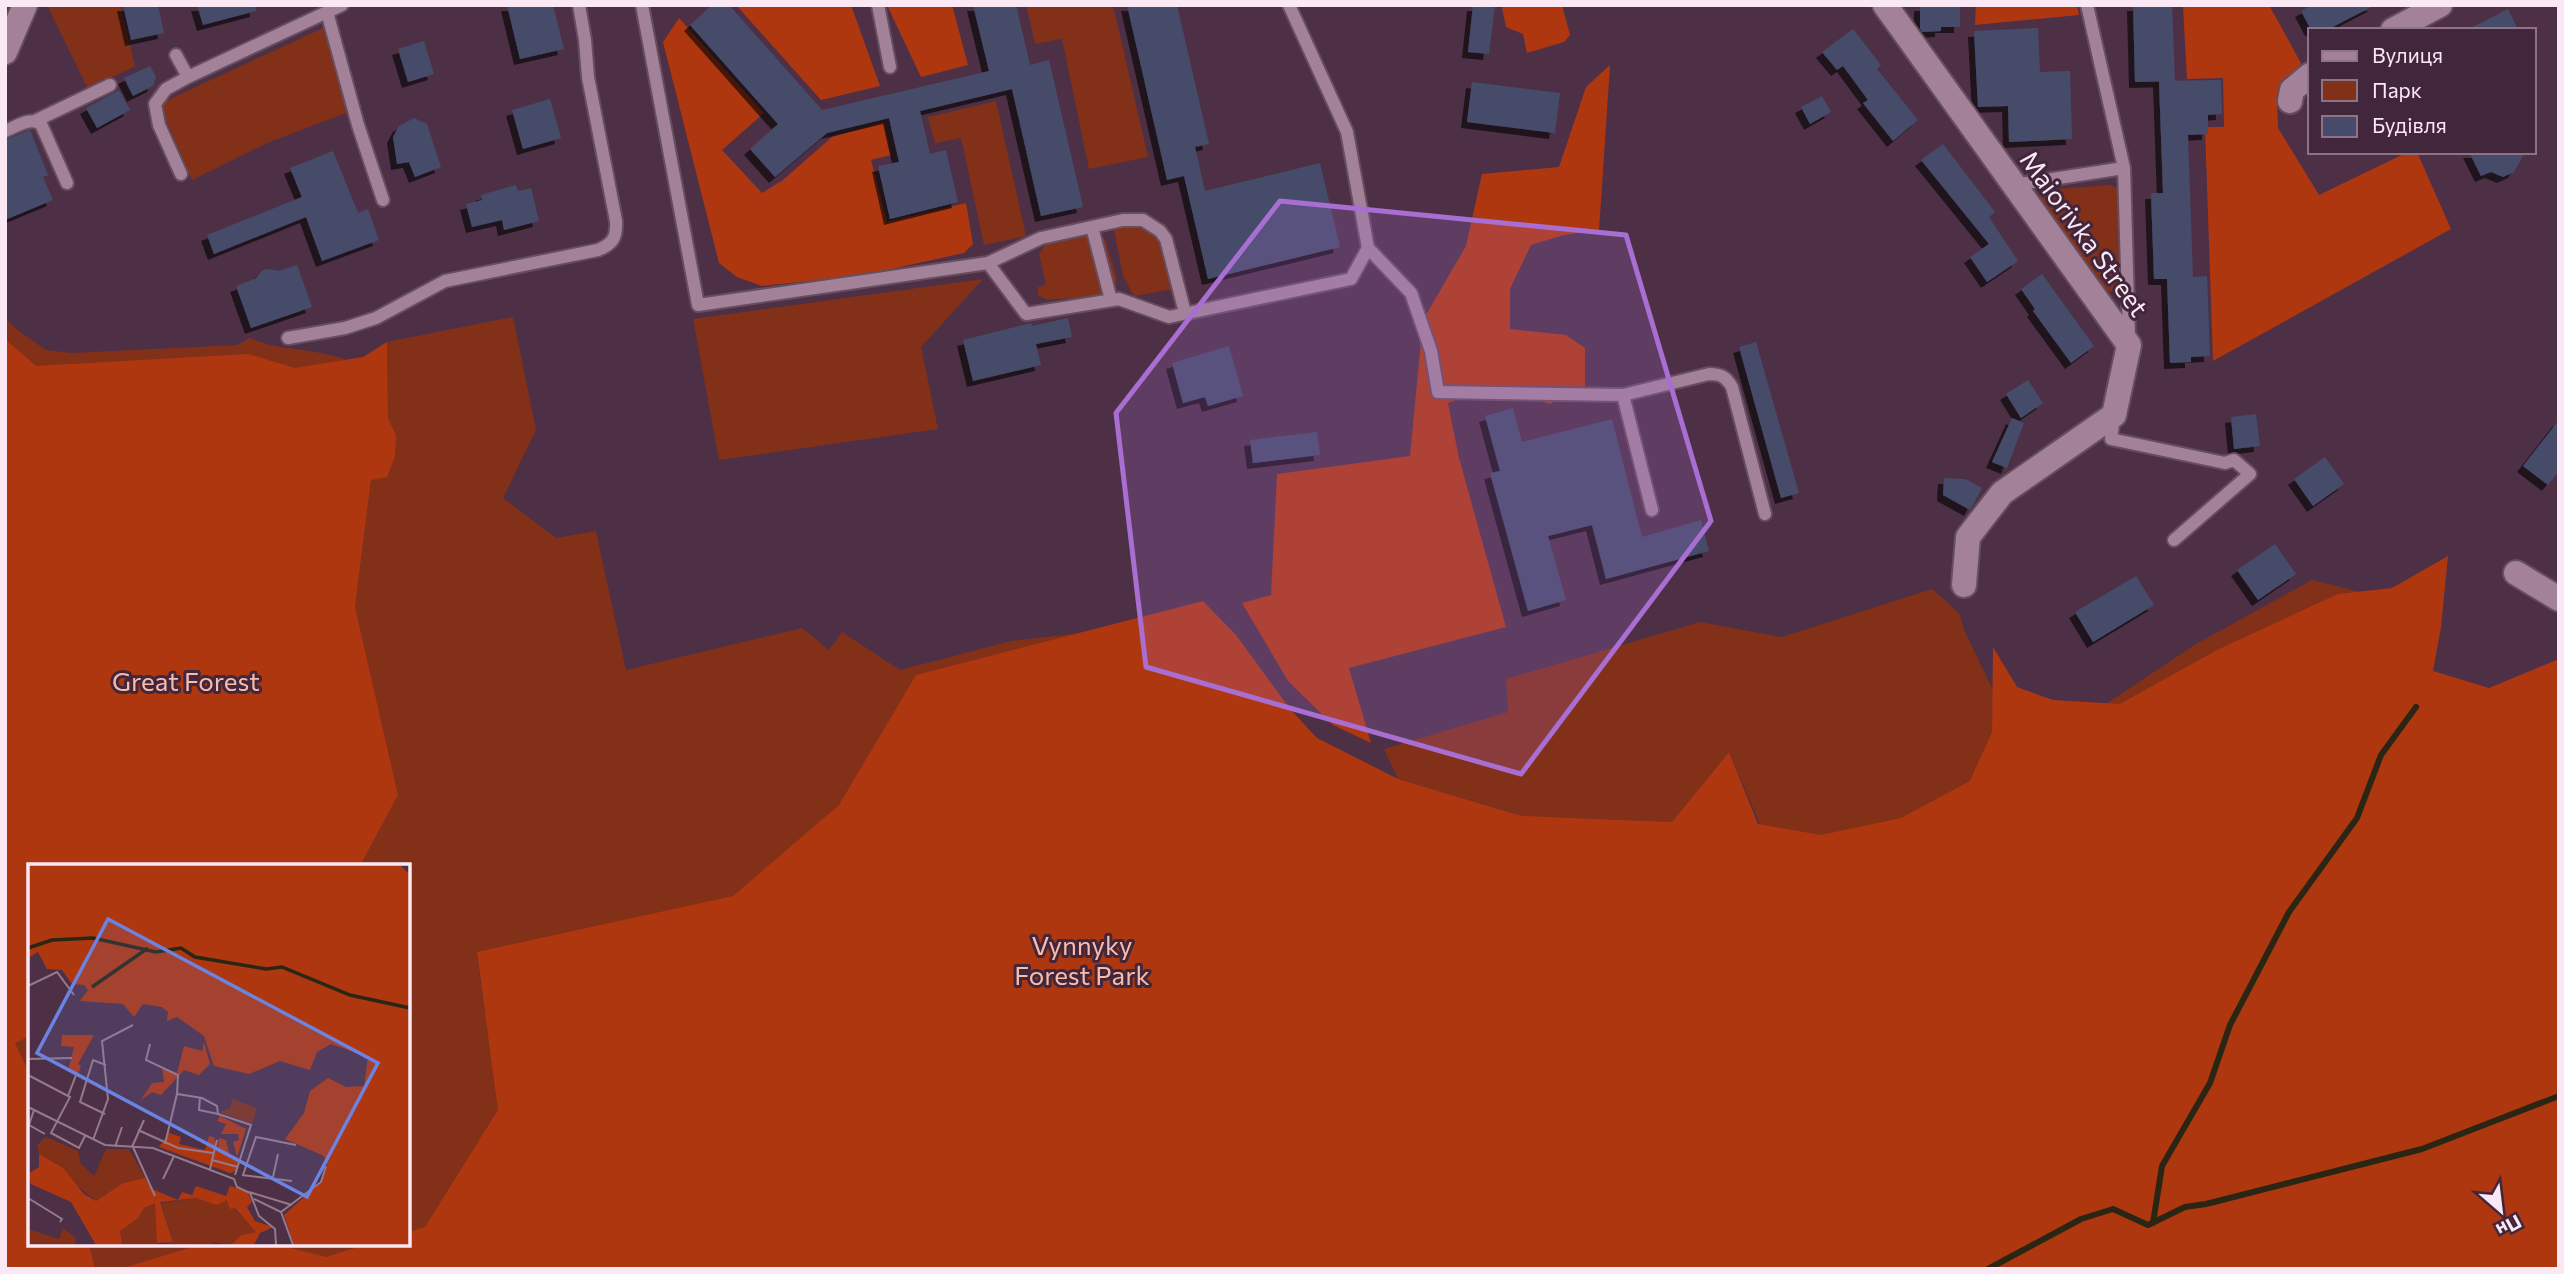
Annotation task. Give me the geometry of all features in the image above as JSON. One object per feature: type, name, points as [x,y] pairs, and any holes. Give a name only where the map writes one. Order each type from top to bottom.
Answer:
[{"type":"street","points":[[5,52],[25,5]]},
{"type":"street","name":"Maiorivka Street","points":[[1885,5],[2129,345],[2114,415]]},
{"type":"street","points":[[2397,28],[2440,5]]},
{"type":"street","points":[[2290,101],[2292,90],[2308,77]]},
{"type":"street","points":[[1964,585],[1968,537],[2002,493],[2114,415]]},
{"type":"street","points":[[2516,573],[2559,599]]},
{"type":"lane","points":[[181,174],[155,114],[155,104],[166,89],[342,5]]},
{"type":"lane","points":[[288,338],[345,328],[376,318],[444,281],[598,250],[614,241],[617,233],[616,221],[588,77],[579,5]]},
{"type":"lane","points":[[642,5],[698,305],[988,263],[1041,238],[1133,219],[1152,224],[1160,231],[1169,248],[1185,313]]},
{"type":"lane","points":[[878,5],[890,67]]},
{"type":"lane","points":[[1289,5],[1347,132],[1368,248],[1411,293],[1431,351],[1438,392],[1623,395],[1709,374],[1719,374],[1727,379],[1732,387],[1765,514]]},
{"type":"lane","points":[[2087,5],[2124,168],[2129,345]]},
{"type":"lane","points":[[327,12],[358,125],[383,200]]},
{"type":"lane","points":[[176,55],[188,77]]},
{"type":"lane","points":[[5,131],[37,120],[110,85]]},
{"type":"lane","points":[[37,120],[66,183]]},
{"type":"lane","points":[[2012,185],[2124,168]]},
{"type":"lane","points":[[1092,227],[1111,300]]},
{"type":"lane","points":[[988,263],[1026,314],[1119,299],[1169,317],[1350,279],[1368,248]]},
{"type":"lane","points":[[1623,395],[1651,510]]},
{"type":"lane","points":[[2114,415],[2111,439],[2225,463],[2234,460],[2250,474],[2174,540]]},
{"type":"highlighted area","points":[[1280,201],[1626,235],[1711,521],[1521,774],[1146,667],[1116,413]]},
{"type":"green space","points":[[47,5],[120,5],[135,66],[88,89]]},
{"type":"green space","points":[[736,5],[851,5],[880,86],[821,100]]},
{"type":"green space","points":[[887,5],[952,5],[968,65],[921,77]]},
{"type":"green space","points":[[1026,5],[1113,5],[1148,157],[1089,169],[1062,39],[1035,44]]},
{"type":"green space","points":[[1507,5],[1562,5],[1570,35],[1564,42],[1527,53],[1523,34],[1506,27],[1502,8]]},
{"type":"green space","points":[[1976,5],[2077,5],[2079,15],[1975,25]]},
{"type":"green space","points":[[2269,5],[2302,65],[2277,92],[2278,128],[2319,195],[2404,154],[2418,154],[2451,229],[2213,361],[2205,127],[2224,127],[2223,78],[2187,79],[2183,6]]},
{"type":"green space","points":[[679,18],[764,113],[722,150],[762,193],[783,180],[832,137],[884,122],[891,155],[871,160],[887,222],[966,203],[973,244],[964,253],[864,275],[762,286],[737,277],[719,263],[663,42]]},
{"type":"green space","points":[[323,28],[349,112],[267,143],[192,180],[159,104]]},
{"type":"green space","points":[[1610,65],[1599,230],[1564,235],[1531,245],[1510,289],[1510,329],[1566,335],[1585,348],[1585,386],[1550,404],[1491,386],[1448,403],[1459,458],[1506,627],[1349,668],[1371,743],[1333,725],[1288,681],[1242,603],[1271,595],[1277,474],[1410,456],[1423,320],[1466,246],[1482,174],[1559,167],[1586,87]]},
{"type":"green space","points":[[996,101],[1026,236],[984,245],[961,138],[935,143],[928,117]]},
{"type":"green space","points":[[2110,185],[2118,189],[2119,291],[2103,292],[2037,201],[2043,190]]},
{"type":"green space","points":[[1127,221],[1152,228],[1169,239],[1178,256],[1181,283],[1173,289],[1134,296],[1123,276],[1114,230]]},
{"type":"green space","points":[[1093,232],[1105,239],[1117,280],[1109,295],[1048,300],[1038,295],[1038,287],[1046,285],[1039,254],[1045,245]]},
{"type":"green space","points":[[983,279],[921,347],[938,429],[719,460],[693,319]]},
{"type":"green space","name":"Vynnyky Forest Park","points":[[5,317],[15,328],[46,350],[71,353],[237,345],[250,338],[274,346],[332,355],[344,359],[362,395],[31,864],[28,864],[28,1246],[196,1246],[180,1251],[230,1246],[410,1246],[410,864],[361,864],[398,795],[355,607],[371,480],[396,435],[388,418],[387,342],[513,317],[536,430],[503,498],[556,538],[596,531],[626,670],[802,628],[829,650],[842,632],[900,670],[1011,641],[1199,619],[1253,701],[1445,854],[1513,813],[1398,779],[1384,749],[1508,712],[1506,679],[1700,622],[1782,637],[1932,589],[1959,613],[1964,630],[1993,690],[1992,728],[2103,706],[2196,644],[2312,580],[2376,596],[2559,1269],[5,1269]],"holes":[[[1729,752],[1760,824],[1631,848],[1545,817],[1672,822]],[[527,942],[485,1014],[477,953]]]},
{"type":"green space","name":"Great Forest","points":[[5,339],[36,366],[248,354],[295,368],[363,357],[387,342],[388,418],[396,435],[395,456],[387,477],[371,480],[355,607],[398,795],[361,864],[28,864],[28,1037],[15,1043],[28,1071],[28,1246],[89,1246],[95,1269],[5,1269]]},
{"type":"green space","name":"Vynnyky Forest Park","points":[[2448,556],[2441,627],[2433,671],[2489,688],[2559,659],[2559,1269],[120,1269],[195,1246],[283,1246],[326,1257],[362,1246],[410,1246],[410,1231],[425,1227],[498,1110],[477,952],[733,896],[839,805],[916,675],[1203,601],[1236,635],[1290,709],[1317,738],[1398,779],[1522,816],[1672,822],[1729,752],[1758,824],[1821,835],[1901,818],[1970,781],[1992,732],[1993,647],[2017,687],[2053,700],[2120,704],[2217,650],[2338,594],[2392,588]]},
{"type":"building","points":[[123,5],[158,5],[164,33],[131,40]]},
{"type":"building","points":[[197,5],[255,5],[256,11],[203,25]]},
{"type":"building","points":[[507,5],[553,5],[564,49],[520,59]]},
{"type":"building","points":[[712,5],[729,5],[822,110],[989,71],[973,5],[1016,5],[1030,65],[1049,60],[1083,207],[1041,216],[1012,89],[920,111],[930,154],[946,150],[958,202],[890,219],[878,166],[899,162],[889,118],[827,133],[775,177],[750,149],[778,124],[690,25]]},
{"type":"building","points":[[1127,5],[1177,5],[1209,144],[1195,147],[1205,191],[1320,163],[1340,247],[1208,279],[1184,176],[1167,180]]},
{"type":"building","points":[[1473,5],[1495,5],[1489,54],[1468,52]]},
{"type":"building","points":[[1920,5],[1960,5],[1960,27],[1941,27],[1941,31],[1922,32]]},
{"type":"building","points":[[2133,5],[2172,5],[2175,81],[2135,82]]},
{"type":"building","points":[[2312,5],[2375,5],[2331,28],[2310,28],[2301,11]]},
{"type":"building","points":[[2508,9],[2517,28],[2471,28]]},
{"type":"building","points":[[2038,28],[2040,72],[2070,71],[2072,139],[2009,142],[2008,106],[1978,107],[1974,31]]},
{"type":"building","points":[[1853,29],[1881,65],[1877,69],[1918,120],[1893,141],[1863,103],[1868,100],[1843,66],[1837,70],[1822,52]]},
{"type":"building","points":[[424,41],[434,74],[408,82],[398,49]]},
{"type":"building","points":[[150,66],[156,77],[153,86],[133,96],[124,78]]},
{"type":"building","points":[[2221,80],[2222,114],[2208,115],[2208,134],[2188,135],[2193,277],[2207,276],[2210,356],[2191,357],[2191,362],[2170,363],[2167,279],[2154,279],[2151,193],[2163,193],[2159,81]]},
{"type":"building","points":[[1472,82],[1560,93],[1555,133],[1467,122]]},
{"type":"building","points":[[119,90],[130,110],[97,128],[86,108]]},
{"type":"building","points":[[1822,96],[1831,112],[1810,124],[1801,107]]},
{"type":"building","points":[[550,99],[561,138],[523,149],[512,110]]},
{"type":"building","points":[[414,118],[427,124],[441,167],[415,177],[409,162],[397,164],[393,137],[399,126]]},
{"type":"building","points":[[30,130],[48,175],[43,177],[53,200],[5,220],[5,140]]},
{"type":"building","points":[[1943,144],[1995,212],[1989,217],[2018,261],[1987,282],[1970,257],[1989,244],[1921,160]]},
{"type":"building","points":[[333,151],[358,213],[368,209],[379,240],[322,261],[306,217],[214,254],[207,235],[302,197],[290,168]]},
{"type":"building","points":[[2470,154],[2524,154],[2514,172],[2503,177],[2491,172],[2481,176]]},
{"type":"building","points":[[516,185],[518,191],[531,188],[539,221],[504,230],[502,220],[472,227],[466,204],[482,200],[481,195]]},
{"type":"building","points":[[297,265],[312,307],[251,328],[236,286],[255,279],[263,270],[279,271]]},
{"type":"building","points":[[2042,274],[2094,346],[2071,363],[2033,311],[2035,309],[2021,289]]},
{"type":"building","points":[[1068,318],[1072,337],[1036,344],[1041,365],[973,381],[963,340],[1031,323],[1032,326]]},
{"type":"building","points":[[1756,342],[1799,493],[1781,498],[1739,347]]},
{"type":"building","points":[[1229,346],[1243,396],[1208,406],[1205,397],[1183,403],[1172,363]]},
{"type":"building","points":[[2028,380],[2043,403],[2021,418],[2006,394]]},
{"type":"building","points":[[1513,408],[1522,442],[1612,419],[1642,537],[1701,520],[1709,551],[1606,579],[1592,525],[1548,536],[1566,600],[1528,611],[1490,473],[1500,471],[1485,416]]},
{"type":"building","points":[[2256,414],[2260,446],[2234,449],[2231,417]]},
{"type":"building","points":[[2012,418],[2024,423],[2007,468],[1992,462]]},
{"type":"building","points":[[2559,420],[2559,471],[2548,485],[2523,466]]},
{"type":"building","points":[[1317,432],[1320,455],[1253,463],[1250,440]]},
{"type":"building","points":[[2325,457],[2344,484],[2313,506],[2294,479]]},
{"type":"building","points":[[1944,478],[1965,479],[1982,488],[1970,510],[1943,495]]},
{"type":"building","points":[[2275,544],[2296,574],[2258,600],[2237,570]]},
{"type":"building","points":[[2136,576],[2154,605],[2093,642],[2075,612]]},
{"type":"waterway","points":[[2153,1223],[2162,1166],[2210,1083],[2230,1025],[2289,912],[2357,818],[2381,755],[2416,707]]},
{"type":"waterway","points":[[1988,1269],[2081,1219],[2113,1209],[2148,1225],[2185,1207],[2422,1149],[2559,1096]]}]
